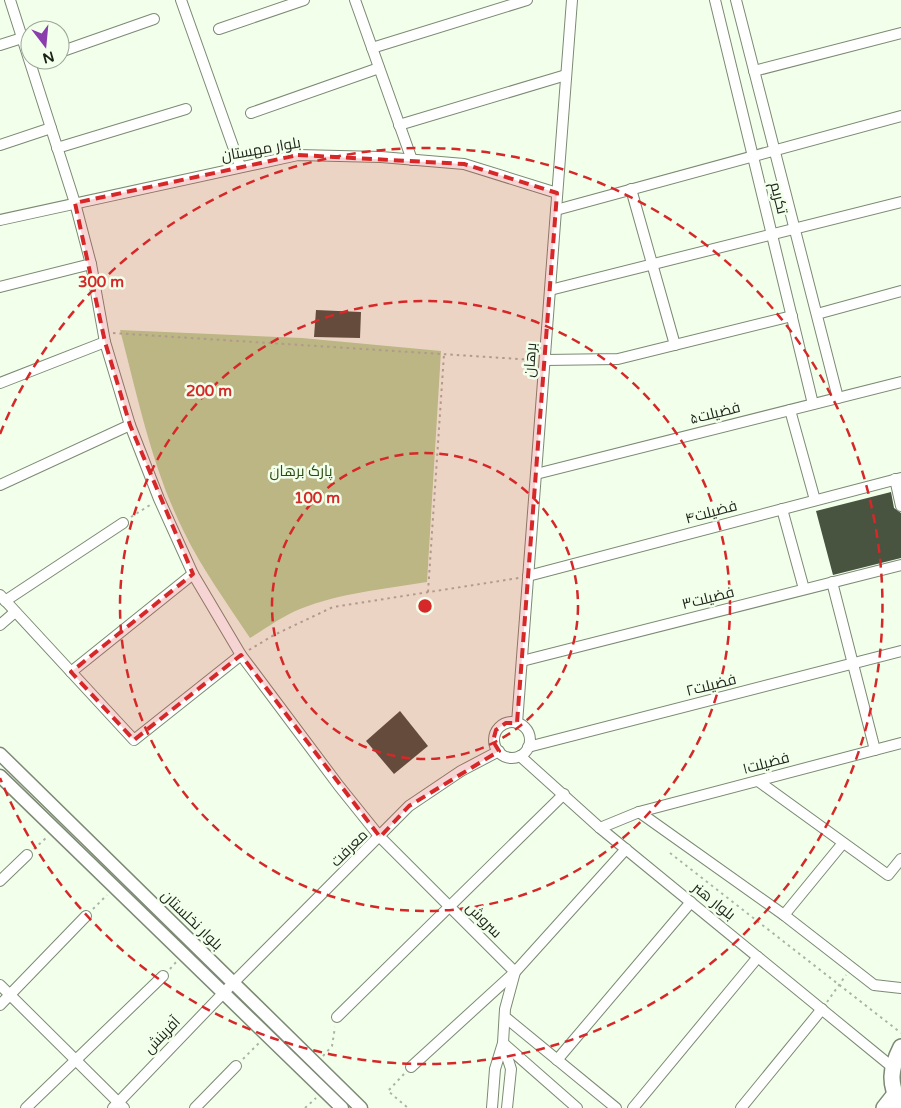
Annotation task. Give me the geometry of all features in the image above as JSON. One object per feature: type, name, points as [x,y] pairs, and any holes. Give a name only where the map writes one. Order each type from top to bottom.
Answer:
[{"type":"highway","points":[[884,1108],[898,1100],[891,1066],[901,1047]]},
{"type":"main road","name":"بلوار نخلستان","points":[[0,754],[362,1108]]},
{"type":"main road","name":"بلوار نخلستان","points":[[0,776],[342,1108]]},
{"type":"street","name":"سروش","points":[[10,0],[20,32]]},
{"type":"street","points":[[180,0],[240,166]]},
{"type":"street","points":[[220,29],[304,0]]},
{"type":"street","points":[[355,0],[412,160]]},
{"type":"street","points":[[372,48],[527,0]]},
{"type":"street","name":"برهان","points":[[517,723],[572,0]]},
{"type":"street","name":"تکریم","points":[[715,0],[813,404]]},
{"type":"street","name":"تکریم","points":[[736,0],[838,398]]},
{"type":"street","points":[[70,48],[154,19]]},
{"type":"street","points":[[754,71],[901,33]]},
{"type":"street","points":[[0,45],[20,39]]},
{"type":"street","points":[[251,112],[379,68]]},
{"type":"street","name":"سروش","points":[[35,70],[51,128],[75,203],[91,264],[104,337],[130,425],[159,499],[193,574],[242,655],[339,786],[380,837],[515,972]]},
{"type":"street","points":[[399,125],[566,74]]},
{"type":"street","points":[[57,148],[186,109]]},
{"type":"street","points":[[556,210],[901,116]]},
{"type":"street","points":[[0,145],[51,128]]},
{"type":"street","name":"بلوار مهستان","points":[[0,220],[240,166],[298,155],[464,164],[557,192]]},
{"type":"street","points":[[631,189],[675,345]]},
{"type":"street","points":[[550,290],[901,202]]},
{"type":"street","points":[[0,287],[91,264]]},
{"type":"street","points":[[817,314],[901,291]]},
{"type":"street","points":[[545,360],[618,359],[792,316]]},
{"type":"street","points":[[0,383],[104,337]]},
{"type":"street","name":"فضیلت۵","points":[[536,474],[901,382]]},
{"type":"street","points":[[790,410],[815,500]]},
{"type":"street","points":[[0,485],[130,425]]},
{"type":"street","points":[[898,479],[901,506]]},
{"type":"street","name":"فضیلت۴","points":[[528,576],[898,479]]},
{"type":"street","points":[[782,509],[804,589]]},
{"type":"street","points":[[123,523],[2,598],[134,740],[242,655]]},
{"type":"street","name":"فضیلت۳","points":[[522,661],[901,565]]},
{"type":"street","points":[[70,672],[193,574]]},
{"type":"street","points":[[832,582],[875,750]]},
{"type":"street","points":[[0,625],[15,612]]},
{"type":"street","name":"فضیلت۲","points":[[528,747],[901,651]]},
{"type":"street","points":[[506,723],[517,723],[527,730],[529,735],[528,747],[520,756],[511,758],[503,756],[494,741],[496,730],[506,723]]},
{"type":"street","name":"فضیلت۱","points":[[600,828],[638,812],[901,743]]},
{"type":"street","name":"معرفت","points":[[233,983],[409,806],[461,771],[499,751]]},
{"type":"street","name":"بلوار هنر","points":[[520,756],[600,828],[891,1066]]},
{"type":"street","points":[[758,781],[888,875],[901,859]]},
{"type":"street","points":[[337,1017],[564,794]]},
{"type":"street","name":"بلوار هنر","points":[[638,812],[784,915],[874,985],[901,988]]},
{"type":"street","points":[[784,915],[843,843]]},
{"type":"street","points":[[411,1067],[515,972],[626,849]]},
{"type":"street","points":[[0,881],[27,855]]},
{"type":"street","points":[[557,1060],[691,902]]},
{"type":"street","points":[[0,1005],[86,916]]},
{"type":"street","points":[[633,1108],[758,957]]},
{"type":"street","points":[[492,1108],[495,1069],[502,1043],[505,1017],[515,972]]},
{"type":"street","points":[[26,1108],[163,976]]},
{"type":"street","name":"آفرینش","points":[[118,1106],[233,983]]},
{"type":"street","points":[[0,985],[76,1060],[118,1106]]},
{"type":"street","points":[[741,1108],[822,1010]]},
{"type":"street","points":[[505,1017],[616,1108]]},
{"type":"street","points":[[502,1043],[511,1069],[507,1108]]},
{"type":"street","points":[[502,1043],[577,1108]]},
{"type":"street","points":[[195,1108],[236,1066]]},
{"type":"path","points":[[104,337],[545,360]]},
{"type":"path","points":[[428,592],[444,354]]},
{"type":"path","points":[[123,523],[159,499]]},
{"type":"path","points":[[242,655],[274,635],[333,607],[528,576]]},
{"type":"path","points":[[27,855],[55,829]]},
{"type":"path","points":[[670,853],[901,1033]]},
{"type":"path","points":[[86,916],[115,888]]},
{"type":"path","points":[[163,976],[183,954]]},
{"type":"path","points":[[822,1010],[852,967]]},
{"type":"path","points":[[316,1064],[332,1046],[337,1017]]},
{"type":"path","points":[[236,1066],[266,1035]]},
{"type":"path","points":[[408,1108],[388,1091],[411,1067]]},
{"type":"path","points":[[305,1108],[323,1090]]},
{"type":"highlighted area","points":[[298,155],[464,164],[557,193],[517,723],[506,723],[496,730],[493,741],[499,751],[409,806],[380,837],[241,655],[134,740],[71,672],[193,574],[130,425],[105,342],[75,203]]},
{"type":"green space","name":"پارک برهان","points":[[120,330],[302,338],[441,351],[427,582],[362,592],[315,604],[287,615],[250,638],[199,559],[173,508],[154,458]]},
{"type":"building","points":[[316,310],[361,312],[360,338],[314,337]]},
{"type":"building","points":[[891,492],[894,508],[901,513],[901,558],[833,575],[816,511]]},
{"type":"building","points":[[400,711],[428,746],[394,774],[366,741]]}]
